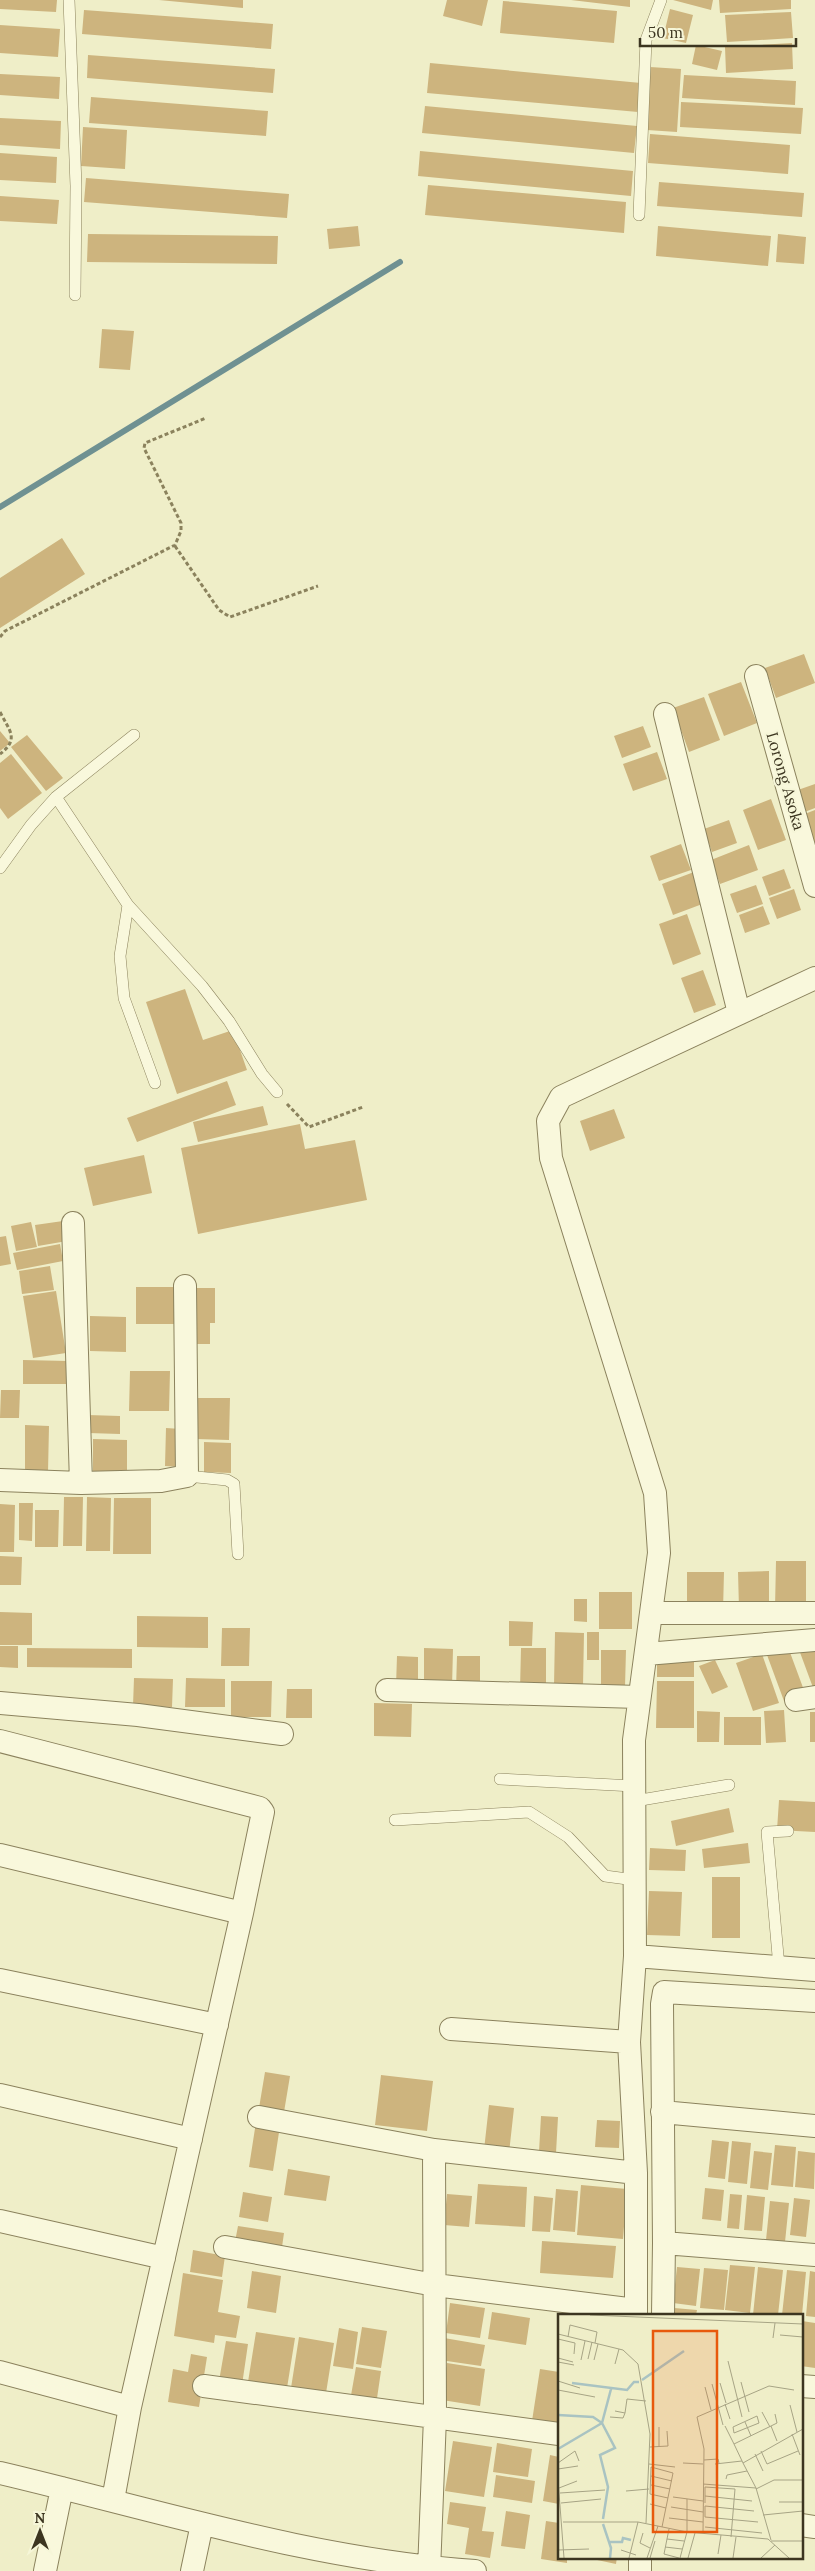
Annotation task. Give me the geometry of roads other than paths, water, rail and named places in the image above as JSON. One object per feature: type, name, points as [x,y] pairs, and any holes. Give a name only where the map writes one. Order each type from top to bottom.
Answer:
[{"type":"street","name":"Lorong Asoka","points":[[756,676],[815,886]]},
{"type":"street","points":[[665,714],[739,1014]]},
{"type":"street","points":[[225,2246],[435,2284],[636,2312],[636,2173],[629,2042],[636,1956],[634,1740],[659,1553],[655,1493],[551,1158],[548,1121],[561,1097],[815,978]]},
{"type":"street","points":[[73,1223],[82,1483]]},
{"type":"street","points":[[0,1480],[82,1483],[161,1481],[188,1476],[185,1286]]},
{"type":"street","points":[[652,1613],[815,1613]]},
{"type":"street","points":[[646,1654],[815,1640]]},
{"type":"street","points":[[387,1690],[639,1697]]},
{"type":"street","points":[[0,1703],[138,1715],[282,1734]]},
{"type":"street","points":[[0,1741],[260,1808],[263,1814],[130,2407],[113,2500]]},
{"type":"street","points":[[0,1855],[242,1913]]},
{"type":"street","points":[[636,1956],[815,1970]]},
{"type":"street","points":[[0,1980],[217,2025]]},
{"type":"street","points":[[663,2314],[662,2004],[665,1991],[815,2001]]},
{"type":"street","points":[[451,2029],[629,2042]]},
{"type":"street","points":[[0,2095],[191,2139]]},
{"type":"street","points":[[662,2112],[815,2126]]},
{"type":"street","points":[[259,2117],[434,2150],[636,2173]]},
{"type":"street","points":[[429,2569],[435,2417],[434,2150]]},
{"type":"street","points":[[0,2221],[164,2258]]},
{"type":"street","points":[[664,2243],[815,2255]]},
{"type":"street","points":[[0,2372],[130,2407]]},
{"type":"street","points":[[204,2386],[558,2434]]},
{"type":"street","points":[[802,2386],[815,2387]]},
{"type":"street","points":[[0,2473],[202,2524],[312,2548],[429,2569],[475,2571]]},
{"type":"street","points":[[45,2571],[62,2488]]},
{"type":"street","points":[[192,2571],[202,2524]]},
{"type":"street","points":[[802,2525],[815,2527]]},
{"type":"street","points":[[640,2558],[640,2571]]},
{"type":"lane","points":[[70,0],[76,186],[75,296]]},
{"type":"lane","points":[[639,215],[646,40],[661,0]]},
{"type":"lane","points":[[0,868],[31,825],[56,797],[134,735]]},
{"type":"lane","points":[[56,797],[128,905],[161,938],[208,992],[229,1021],[262,1074],[277,1092]]},
{"type":"lane","points":[[128,905],[120,956],[124,998],[156,1083]]},
{"type":"lane","points":[[188,1476],[227,1480],[234,1484],[238,1554]]},
{"type":"lane","points":[[500,1779],[634,1794],[729,1785]]},
{"type":"lane","points":[[395,1820],[529,1812],[568,1836],[605,1876],[635,1880]]},
{"type":"lane","points":[[779,1967],[767,1832],[788,1831]]},
{"type":"waterway","points":[[0,507],[400,262]]}]
